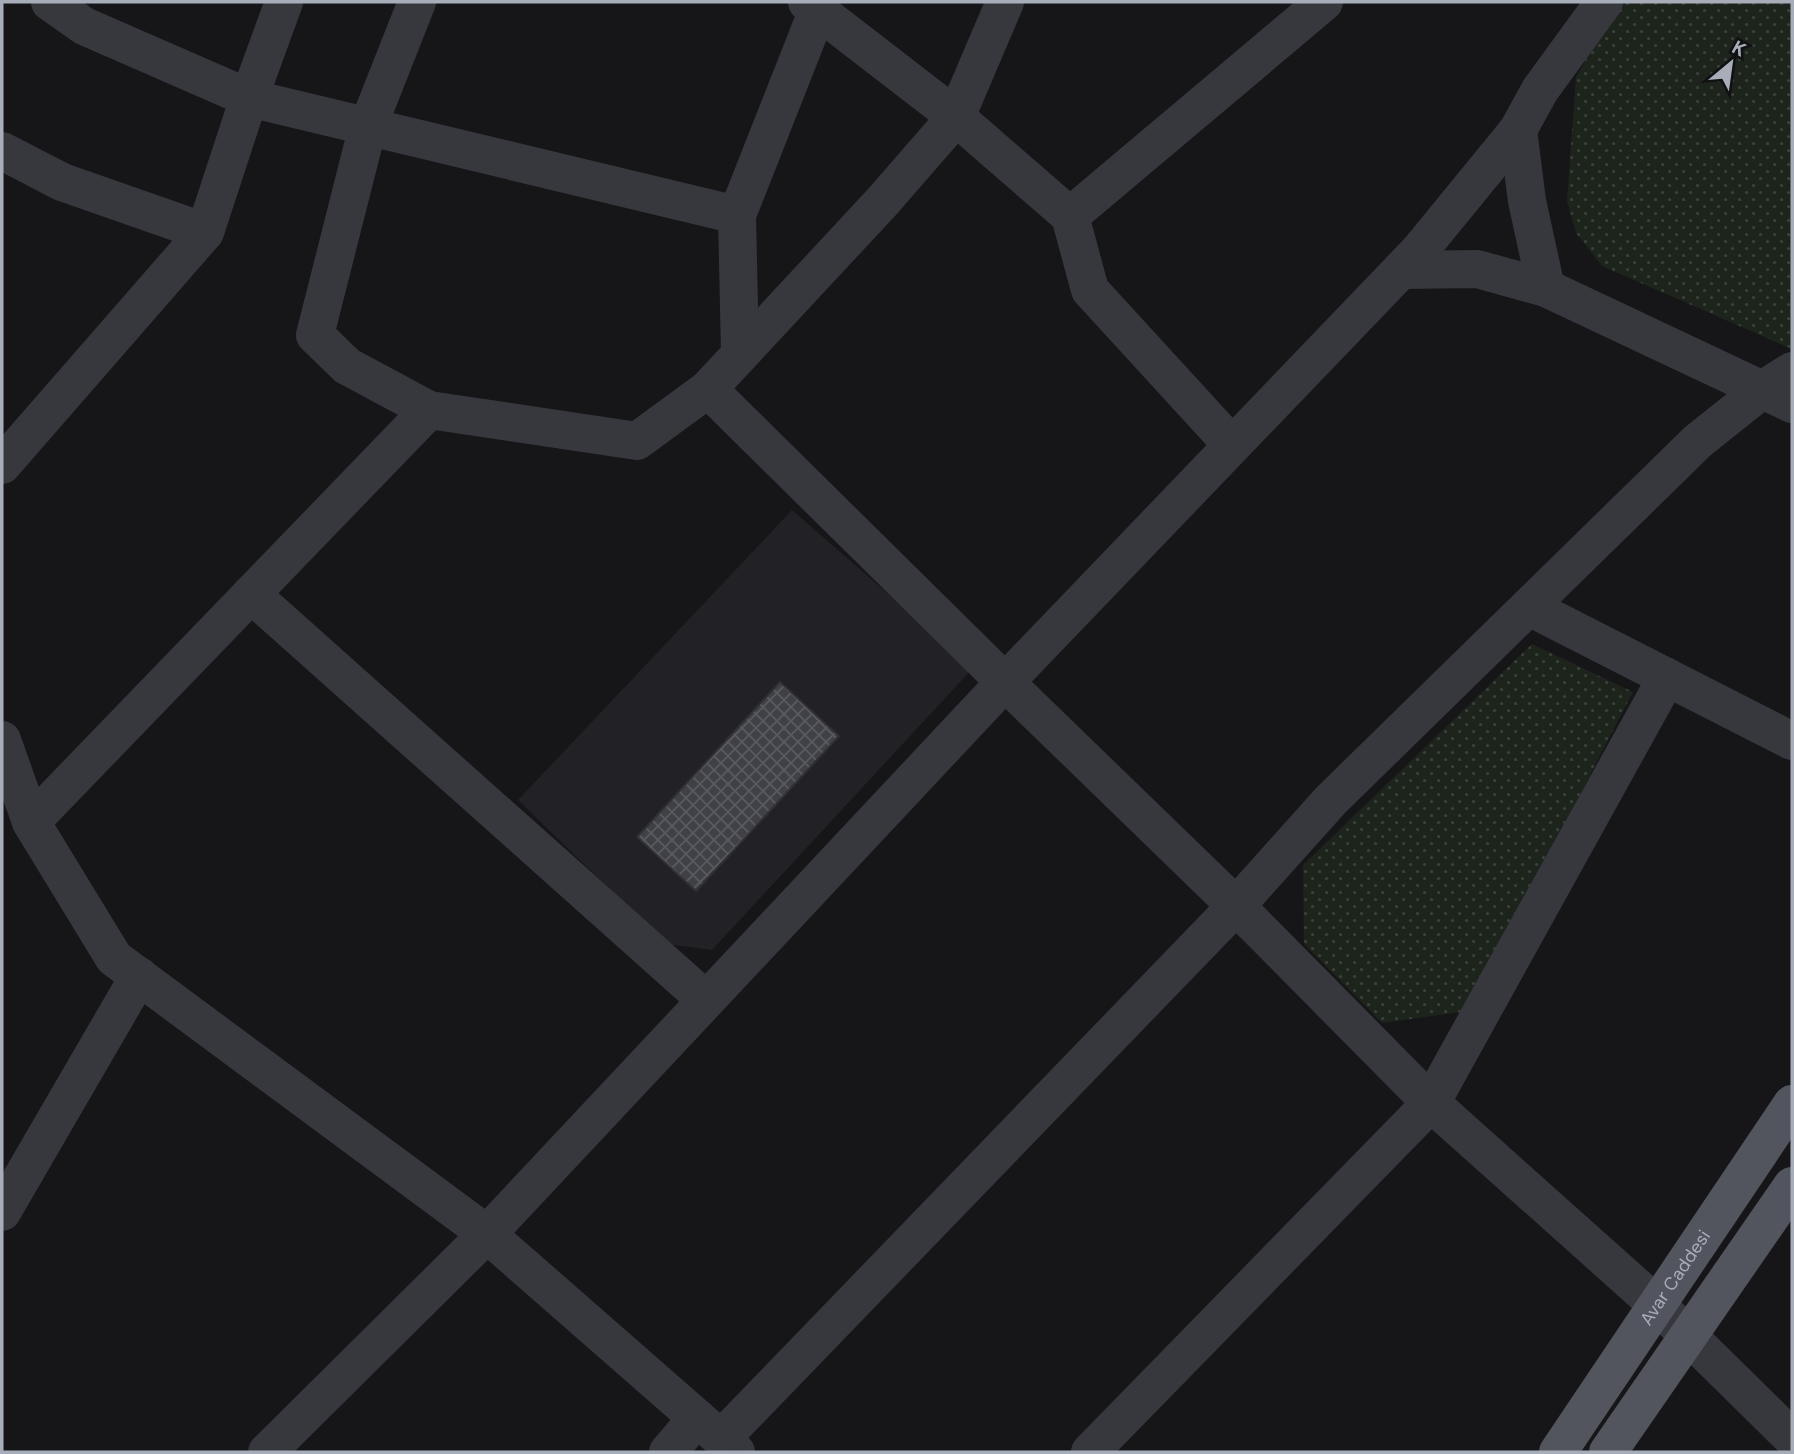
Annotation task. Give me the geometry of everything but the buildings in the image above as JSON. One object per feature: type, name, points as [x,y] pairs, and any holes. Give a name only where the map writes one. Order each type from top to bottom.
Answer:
[{"type":"main road","name":"Avar Caddesi","points":[[1558,1452],[1792,1104]]},
{"type":"main road","points":[[1608,1452],[1792,1186]]},
{"type":"street","points":[[50,2],[84,26],[249,98],[737,215]]},
{"type":"street","points":[[2,465],[205,232],[249,98],[285,2]]},
{"type":"street","points":[[417,2],[368,126],[315,335],[347,366],[429,410],[637,442],[708,389],[882,202],[956,117],[1005,2]]},
{"type":"street","points":[[1070,216],[1321,3]]},
{"type":"street","points":[[740,354],[737,215],[815,4],[956,117],[1070,216],[1090,290],[1232,445]]},
{"type":"street","points":[[267,1452],[487,1234],[1005,682],[1419,251],[1518,130],[1587,7]]},
{"type":"street","points":[[1518,130],[1527,201],[1546,288]]},
{"type":"street","points":[[2,151],[62,182],[205,232]]},
{"type":"street","points":[[1401,270],[1477,269],[1546,288],[1782,389]]},
{"type":"street","points":[[708,389],[1237,906],[1431,1103],[1657,1305],[1792,1438]]},
{"type":"street","points":[[668,1452],[718,1436],[1237,906],[1331,800],[1698,441],[1782,389]]},
{"type":"street","points":[[31,822],[429,410]]},
{"type":"street","points":[[251,594],[706,1000]]},
{"type":"street","points":[[1528,607],[1792,741]]},
{"type":"street","points":[[1091,1452],[1431,1103],[1667,677]]},
{"type":"street","points":[[2,740],[31,822],[114,958],[487,1234],[718,1436]]},
{"type":"street","points":[[2,1212],[139,976]]},
{"type":"shaded area","points":[[1625,2],[1792,2],[1792,349],[1602,266],[1576,233],[1567,201],[1576,77],[1597,40]]},
{"type":"shaded area","points":[[792,510],[973,668],[712,950],[666,944],[518,800]]},
{"type":"shaded area","points":[[1532,644],[1633,692],[1468,1011],[1382,1023],[1304,944],[1303,865]]}]
